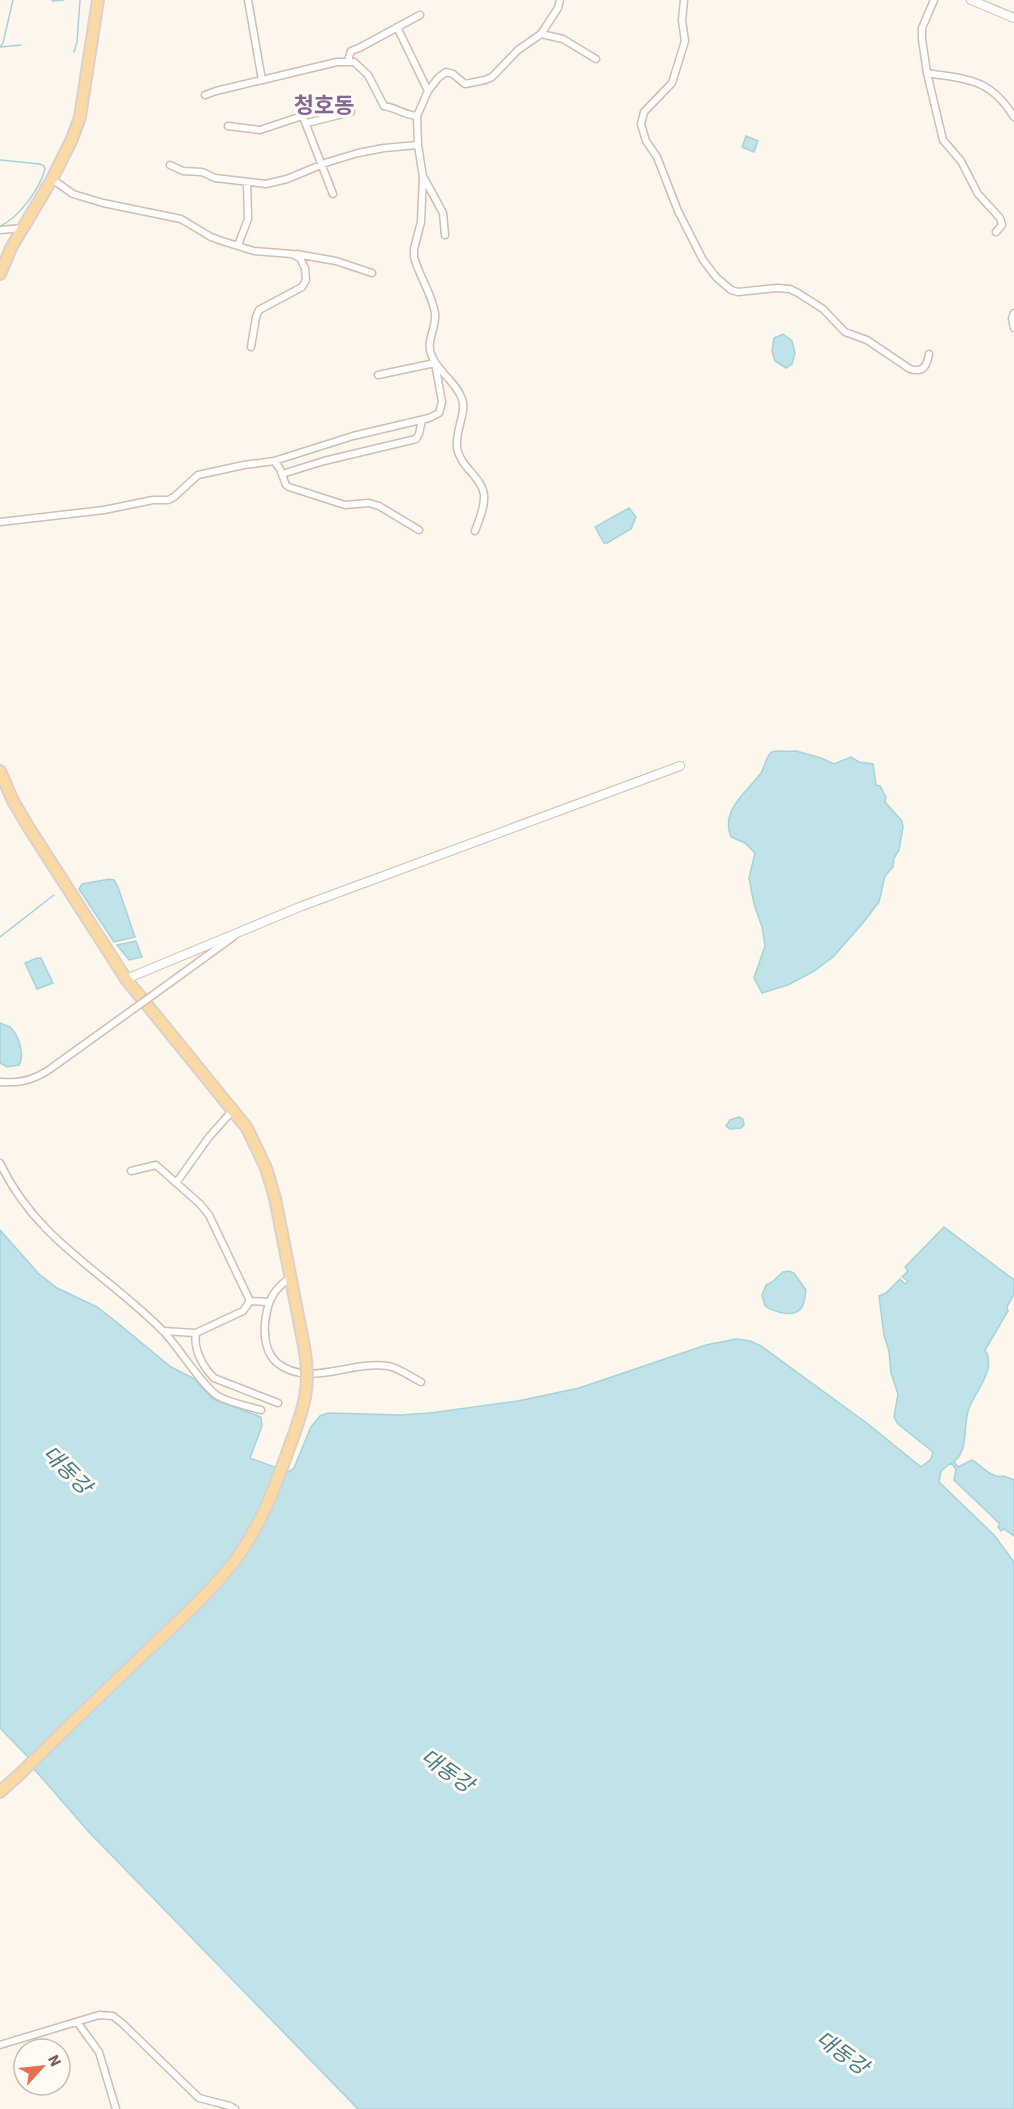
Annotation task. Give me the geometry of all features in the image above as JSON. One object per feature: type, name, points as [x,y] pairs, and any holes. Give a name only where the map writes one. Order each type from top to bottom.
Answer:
[{"type":"main road","points":[[0,274],[11,248],[52,179],[80,117],[98,0]]},
{"type":"main road","points":[[0,771],[13,801],[29,828],[126,979],[247,1128],[266,1168],[275,1198],[304,1346],[308,1380],[299,1420],[279,1477],[264,1512],[234,1562],[192,1607],[0,1792]]},
{"type":"street","points":[[248,0],[262,80]]},
{"type":"street","points":[[0,522],[104,510],[153,500],[168,500],[174,498],[198,475],[274,461],[353,436],[435,416],[442,402],[435,363],[429,348],[435,327],[435,313],[414,257],[422,216],[423,177],[418,145],[417,116],[428,91],[438,78],[449,72],[465,84],[492,77],[518,50],[541,34],[558,8],[560,0]]},
{"type":"street","points":[[684,0],[682,21],[684,41],[672,83],[644,112],[641,124],[646,141],[657,157],[678,211],[703,260],[716,277],[731,290],[738,292],[790,289],[804,296],[823,309],[844,332],[867,340],[910,369],[916,371],[923,369],[928,363],[930,354]]},
{"type":"street","points":[[933,0],[922,28],[927,73],[944,140],[966,167],[978,194],[1000,218],[1002,225],[996,232]]},
{"type":"street","points":[[976,1],[1014,18]]},
{"type":"street","points":[[348,61],[351,51],[420,15]]},
{"type":"street","points":[[397,27],[428,91]]},
{"type":"street","points":[[541,34],[563,39],[596,58]]},
{"type":"street","points":[[205,95],[216,90],[348,61],[361,67],[368,75],[384,106],[394,108],[405,115],[417,116]]},
{"type":"street","points":[[927,73],[975,82],[987,87],[999,95],[1014,117]]},
{"type":"street","points":[[307,123],[351,112]]},
{"type":"street","points":[[228,126],[260,130],[303,117],[333,194]]},
{"type":"street","points":[[170,165],[183,171],[194,170],[215,178],[266,184],[357,153],[418,145]]},
{"type":"street","points":[[423,177],[443,213],[444,234]]},
{"type":"street","points":[[52,179],[73,194],[103,203],[181,219],[211,237],[238,245],[263,252],[336,261],[372,273]]},
{"type":"street","points":[[238,245],[248,219],[247,182]]},
{"type":"street","points":[[0,230],[23,227]]},
{"type":"street","points":[[251,347],[259,310],[295,292],[306,280],[305,268],[300,258],[292,254]]},
{"type":"street","points":[[1014,313],[1012,319],[1014,328]]},
{"type":"street","points":[[378,375],[435,363]]},
{"type":"street","points":[[435,363],[454,385],[464,402],[456,434],[457,449],[465,466],[481,485],[484,496],[475,531]]},
{"type":"street","points":[[282,474],[324,461],[416,439],[422,420]]},
{"type":"street","points":[[274,461],[289,487],[345,505],[369,503],[379,506],[419,530]]},
{"type":"street","points":[[126,979],[408,865],[680,766]]},
{"type":"street","points":[[0,1082],[21,1083],[57,1064],[238,933]]},
{"type":"street","points":[[176,1183],[209,1137],[234,1110]]},
{"type":"street","points":[[0,1163],[29,1212],[53,1238],[163,1331],[210,1389],[218,1396],[261,1410]]},
{"type":"street","points":[[131,1171],[156,1165],[209,1215],[250,1301]]},
{"type":"street","points":[[290,1278],[279,1285],[268,1302],[265,1329],[266,1346],[271,1357],[292,1372],[313,1374],[388,1366],[421,1382]]},
{"type":"street","points":[[250,1301],[268,1302]]},
{"type":"street","points":[[163,1331],[196,1334],[243,1311],[250,1301]]},
{"type":"street","points":[[196,1334],[199,1354],[207,1371],[214,1378],[278,1403]]},
{"type":"street","points":[[0,2045],[99,2015],[113,2016],[199,2098],[235,2109]]},
{"type":"street","points":[[77,2022],[99,2052],[116,2109]]},
{"type":"water","points":[[746,136],[758,141],[754,152],[742,147]]},
{"type":"water","points":[[783,334],[792,341],[795,353],[792,364],[786,368],[775,361],[772,351],[774,338]]},
{"type":"water","points":[[629,508],[636,517],[631,529],[604,543],[595,527]]},
{"type":"water","points":[[796,751],[834,764],[851,757],[859,762],[873,764],[876,785],[880,786],[886,797],[885,802],[902,821],[903,827],[899,850],[894,858],[893,867],[885,876],[879,902],[862,924],[833,957],[814,971],[788,985],[762,993],[754,978],[765,946],[749,878],[755,853],[745,843],[731,837],[729,818],[737,802],[761,773],[772,752]]},
{"type":"water","points":[[114,880],[118,887],[135,937],[114,942],[79,889],[82,884]]},
{"type":"water","points":[[136,941],[142,957],[129,960],[117,945]]},
{"type":"water","points":[[41,958],[53,983],[37,989],[25,963]]},
{"type":"water","points":[[0,1023],[10,1027],[18,1040],[21,1051],[19,1065],[7,1067],[0,1063]]},
{"type":"water","points":[[739,1117],[743,1119],[744,1125],[741,1128],[730,1129],[726,1126],[730,1120]]},
{"type":"water","name":"대동강","points":[[944,1227],[1014,1280],[1014,1294],[1007,1307],[1008,1311],[985,1350],[988,1369],[969,1408],[964,1444],[954,1462],[958,1467],[972,1460],[995,1476],[1004,1476],[1014,1480],[1014,1536],[1004,1529],[1001,1531],[998,1527],[1000,1524],[954,1480],[956,1469],[951,1463],[941,1471],[939,1482],[994,1535],[1014,1562],[1014,2109],[358,2109],[88,1831],[35,1770],[28,1757],[0,1728],[0,1230],[38,1273],[57,1288],[97,1307],[171,1367],[193,1378],[213,1399],[261,1417],[262,1426],[250,1458],[288,1472],[294,1468],[311,1427],[320,1416],[328,1413],[400,1415],[518,1401],[579,1388],[706,1345],[736,1339],[750,1341],[761,1346],[868,1424],[921,1467],[931,1459],[933,1452],[898,1424],[894,1417],[898,1394],[891,1373],[879,1296],[886,1293],[900,1279],[905,1284],[908,1281],[902,1277],[908,1271],[905,1267]]},
{"type":"water","points":[[783,1272],[794,1273],[806,1290],[804,1303],[800,1310],[785,1313],[765,1306],[762,1295],[766,1285]]},
{"type":"waterway","points":[[0,47],[3,43],[13,0]]},
{"type":"waterway","points":[[52,1],[64,0]]},
{"type":"waterway","points":[[74,52],[77,42],[80,0]]},
{"type":"waterway","points":[[1,47],[21,45]]},
{"type":"waterway","points":[[0,160],[40,164],[45,169],[39,185],[28,202],[0,226]]},
{"type":"waterway","points":[[0,937],[54,895]]},
{"type":"district","name":"청호동","points":[[324,105]]}]
